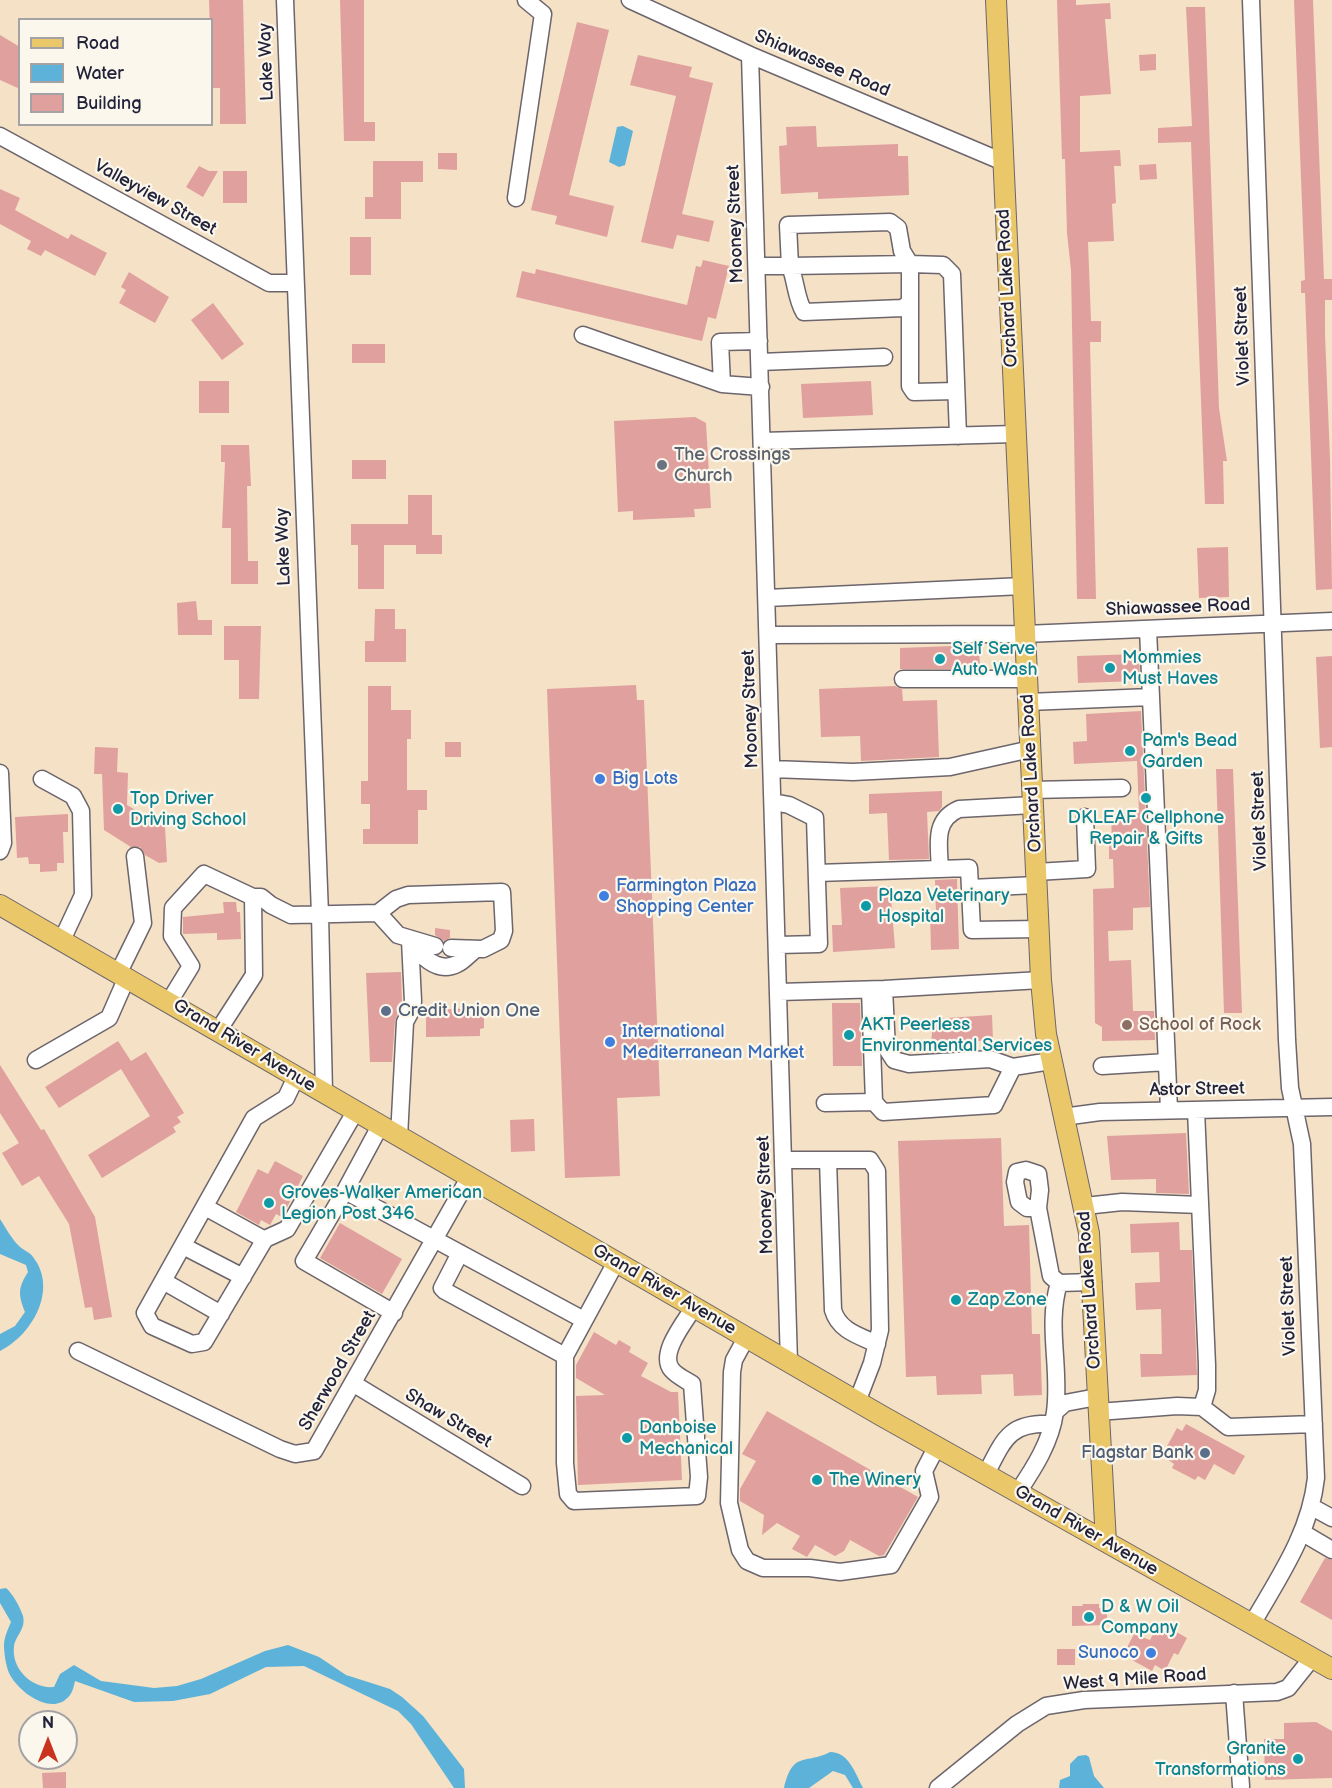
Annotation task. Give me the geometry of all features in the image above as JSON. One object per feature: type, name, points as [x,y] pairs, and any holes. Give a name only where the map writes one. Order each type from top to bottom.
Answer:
[{"type":"main road","name":"Orchard Lake Road","points":[[996,0],[1001,161],[1041,980],[1051,1061],[1085,1206],[1093,1282],[1106,1542]]},
{"type":"main road","name":"Grand River Avenue","points":[[0,905],[857,1402],[1332,1669]]},
{"type":"street","name":"Lake Way","points":[[285,0],[294,283],[320,914],[324,1093]]},
{"type":"street","points":[[516,198],[543,14],[526,0]]},
{"type":"street","name":"Shiawassee Road","points":[[630,0],[750,55],[1001,161]]},
{"type":"street","name":"Violet Street","points":[[1251,0],[1287,1040],[1290,1088],[1296,1107],[1302,1144],[1316,1478],[1312,1507],[1303,1533],[1252,1624]]},
{"type":"street","name":"Mooney Street","points":[[750,55],[789,1362]]},
{"type":"street","name":"Valleyview Street","points":[[0,136],[269,283],[294,283]]},
{"type":"street","points":[[910,302],[903,308],[804,312],[790,266],[788,225],[890,222],[898,228],[902,251],[910,264],[910,302],[910,386],[914,392],[956,391]]},
{"type":"street","points":[[757,266],[943,265],[952,274],[958,436]]},
{"type":"street","points":[[583,336],[722,384],[760,387]]},
{"type":"street","points":[[722,384],[720,342],[759,341]]},
{"type":"street","points":[[760,362],[884,357]]},
{"type":"street","points":[[762,441],[1015,434]]},
{"type":"street","points":[[767,598],[1023,586]]},
{"type":"street","name":"Shiawassee Road","points":[[768,635],[1025,634],[1332,621]]},
{"type":"street","points":[[1148,629],[1169,1110]]},
{"type":"street","points":[[903,679],[1027,679]]},
{"type":"street","points":[[1029,702],[1151,697]]},
{"type":"street","points":[[772,769],[853,772],[950,767],[1031,749]]},
{"type":"street","points":[[0,773],[3,843],[0,851]]},
{"type":"street","points":[[42,779],[73,796],[79,803],[81,811],[83,895],[62,940]]},
{"type":"street","points":[[940,869],[939,831],[951,812],[1033,798],[1122,788]]},
{"type":"street","points":[[773,802],[789,805],[815,818],[819,944],[777,945]]},
{"type":"street","points":[[970,888],[1087,869],[1085,817]]},
{"type":"street","points":[[36,1060],[110,1018],[123,975],[143,923],[135,856]]},
{"type":"street","points":[[817,873],[969,867],[972,930],[1039,929]]},
{"type":"street","points":[[169,1002],[191,966],[172,936],[173,908],[204,874],[253,897],[261,897],[291,915],[378,913],[396,899],[408,895],[502,892],[504,931],[501,940],[495,945],[476,949],[443,947],[398,935],[378,913]]},
{"type":"street","points":[[218,1031],[254,975],[253,897]]},
{"type":"street","points":[[410,940],[421,957],[429,963],[456,965],[476,949]]},
{"type":"street","points":[[399,1137],[405,1022],[413,1001],[410,940]]},
{"type":"street","points":[[779,992],[877,990],[1041,980]]},
{"type":"street","points":[[877,990],[887,1049],[894,1060],[909,1064],[990,1059],[1008,1064],[1051,1061]]},
{"type":"street","points":[[877,990],[874,1102],[883,1112],[994,1105],[1008,1064]]},
{"type":"street","points":[[1102,1066],[1167,1062]]},
{"type":"street","points":[[296,1077],[286,1098],[254,1118],[145,1313],[152,1326],[192,1344],[204,1342],[265,1240],[287,1229],[355,1112]]},
{"type":"street","points":[[825,1103],[874,1102]]},
{"type":"street","name":"Astor Street","points":[[1063,1117],[1100,1112],[1332,1107]]},
{"type":"street","points":[[1196,1110],[1207,1365],[1207,1390],[1202,1407]]},
{"type":"street","points":[[380,1126],[304,1261],[394,1313]]},
{"type":"street","points":[[784,1160],[870,1160],[877,1171],[880,1330],[878,1344],[857,1402]]},
{"type":"street","points":[[828,1160],[833,1310],[838,1323],[844,1328],[878,1344]]},
{"type":"street","name":"Sherwood Street","points":[[78,1351],[295,1455],[314,1451],[470,1178]]},
{"type":"street","points":[[345,1191],[582,1319]]},
{"type":"street","points":[[1085,1206],[1122,1202],[1200,1205]]},
{"type":"street","points":[[205,1207],[265,1240]]},
{"type":"street","points":[[1038,1208],[1048,1269],[1059,1283],[1053,1314],[1054,1417]]},
{"type":"street","points":[[183,1246],[243,1277]]},
{"type":"street","points":[[460,1253],[444,1282],[442,1288],[445,1291],[565,1356]]},
{"type":"street","points":[[616,1262],[582,1319],[565,1356],[565,1463],[568,1494],[574,1501],[697,1496],[699,1477],[692,1384],[673,1372],[668,1364],[668,1353],[694,1307]]},
{"type":"street","points":[[163,1281],[221,1314]]},
{"type":"street","points":[[1059,1283],[1093,1282]]},
{"type":"street","points":[[746,1338],[734,1360],[732,1372],[729,1503],[740,1550],[747,1561],[763,1568],[810,1568],[840,1572],[891,1565],[930,1497],[924,1471],[937,1446]]},
{"type":"street","name":"Shaw Street","points":[[354,1384],[522,1486]]},
{"type":"street","points":[[1018,1492],[1040,1457],[1054,1417],[1065,1403],[1202,1407],[1228,1427],[1314,1424]]},
{"type":"street","points":[[986,1474],[1005,1437],[1014,1430],[1054,1417]]},
{"type":"street","points":[[1312,1507],[1332,1518]]},
{"type":"street","points":[[1303,1533],[1332,1550]]},
{"type":"street","name":"West 9 Mile Road","points":[[938,1788],[1017,1724],[1046,1706],[1084,1700],[1277,1692],[1288,1688],[1312,1658]]},
{"type":"street","points":[[1234,1693],[1241,1786]]},
{"type":"water","points":[[623,126],[633,131],[625,165],[619,167],[609,162],[617,127]]},
{"type":"water","points":[[0,1219],[16,1243],[33,1257],[40,1270],[43,1284],[38,1311],[31,1323],[22,1335],[0,1351],[0,1334],[15,1326],[25,1312],[20,1291],[28,1272],[26,1265],[0,1254]]},
{"type":"water","points":[[6,1588],[16,1601],[24,1621],[14,1646],[16,1662],[25,1676],[38,1685],[54,1687],[60,1674],[74,1665],[101,1681],[154,1688],[177,1686],[201,1679],[265,1651],[288,1645],[319,1657],[346,1675],[390,1689],[402,1697],[423,1716],[464,1769],[465,1788],[454,1788],[411,1724],[398,1711],[304,1666],[266,1667],[210,1694],[173,1701],[134,1702],[75,1681],[71,1693],[63,1701],[55,1704],[36,1700],[20,1688],[7,1667],[4,1642],[11,1622],[0,1603],[0,1589]]},
{"type":"water","points":[[830,1752],[847,1759],[863,1788],[853,1788],[845,1775],[833,1771],[809,1788],[784,1788],[791,1768],[796,1763]]},
{"type":"water","points":[[1078,1756],[1089,1757],[1094,1776],[1104,1788],[1059,1788],[1060,1780],[1070,1776],[1070,1764]]},
{"type":"building","points":[[209,0],[243,0],[246,124],[220,124],[220,88],[213,88],[213,18],[210,18]]},
{"type":"building","points":[[340,0],[364,0],[364,122],[375,122],[375,141],[344,141]]},
{"type":"building","points":[[1057,0],[1076,0],[1076,5],[1110,3],[1111,19],[1105,19],[1111,94],[1080,96],[1080,152],[1120,150],[1121,166],[1114,166],[1116,203],[1112,204],[1114,241],[1088,242],[1091,321],[1101,321],[1101,342],[1090,342],[1096,599],[1077,599],[1071,270],[1067,233],[1065,159],[1062,159]]},
{"type":"building","points":[[1294,0],[1313,0],[1324,279],[1332,279],[1332,300],[1325,300],[1325,334],[1332,589],[1316,590],[1305,293],[1301,293],[1301,281],[1305,280]]},
{"type":"building","points":[[1186,7],[1205,7],[1219,408],[1227,461],[1223,461],[1224,504],[1205,504],[1191,142],[1158,143],[1158,128],[1192,126]]},
{"type":"building","points":[[577,22],[609,30],[569,195],[614,206],[607,237],[555,224],[557,216],[531,210]]},
{"type":"building","points":[[0,35],[18,46],[18,88],[0,80]]},
{"type":"building","points":[[1156,54],[1156,70],[1140,71],[1139,55]]},
{"type":"building","points":[[638,55],[692,67],[689,77],[713,83],[682,214],[714,221],[709,242],[677,235],[673,249],[641,242],[676,96],[630,85]]},
{"type":"building","points":[[816,126],[817,147],[898,144],[898,156],[908,156],[909,195],[818,199],[818,192],[781,194],[779,146],[787,145],[786,127]]},
{"type":"building","points":[[438,153],[457,153],[457,170],[438,169]]},
{"type":"building","points":[[373,161],[423,161],[423,182],[401,182],[401,219],[365,219],[365,197],[373,197]]},
{"type":"building","points":[[1156,164],[1157,179],[1140,180],[1139,165]]},
{"type":"building","points":[[199,166],[209,171],[218,171],[203,197],[186,187]]},
{"type":"building","points":[[223,171],[247,171],[247,203],[223,203]]},
{"type":"building","points":[[0,189],[20,198],[15,210],[68,239],[71,234],[107,253],[95,276],[45,250],[41,256],[27,249],[31,241],[0,224]]},
{"type":"building","points":[[350,237],[371,237],[371,275],[350,275]]},
{"type":"building","points":[[703,260],[729,266],[716,319],[708,317],[702,341],[516,297],[522,271],[535,274],[536,269],[687,305],[696,266],[701,267]]},
{"type":"building","points":[[129,272],[169,297],[155,323],[119,303],[126,290],[121,287]]},
{"type":"building","points":[[213,303],[244,344],[222,360],[191,320]]},
{"type":"building","points":[[352,344],[385,344],[385,363],[352,363]]},
{"type":"building","points":[[199,381],[229,381],[229,413],[199,413]]},
{"type":"building","points":[[871,381],[873,415],[803,418],[801,384]]},
{"type":"building","name":"The Crossings Church","points":[[695,417],[706,423],[711,508],[694,509],[695,517],[633,520],[633,511],[618,512],[614,421]]},
{"type":"building","points":[[221,445],[249,445],[251,486],[247,486],[248,561],[258,561],[258,584],[231,584],[231,528],[222,528],[225,462],[221,462]]},
{"type":"building","points":[[352,460],[386,460],[386,479],[352,479]]},
{"type":"building","points":[[408,495],[432,495],[432,535],[442,535],[442,554],[416,554],[416,545],[384,545],[384,589],[358,589],[358,545],[351,545],[351,524],[408,524]]},
{"type":"building","points":[[1228,547],[1229,597],[1199,598],[1197,548]]},
{"type":"building","points":[[196,601],[198,620],[212,620],[212,635],[178,635],[177,603]]},
{"type":"building","points":[[375,609],[395,609],[395,629],[406,629],[406,662],[365,662],[365,641],[374,641]]},
{"type":"building","points":[[224,626],[261,626],[259,699],[239,699],[239,660],[224,660]]},
{"type":"building","name":"Self Serve Auto Wash","points":[[979,645],[980,669],[900,669],[900,648]]},
{"type":"building","name":"Mommies Must Haves","points":[[1139,654],[1140,681],[1078,683],[1077,656]]},
{"type":"building","points":[[1332,656],[1332,747],[1320,748],[1316,657]]},
{"type":"building","name":"Farmington Plaza Shopping Center","points":[[636,685],[637,700],[644,700],[660,1096],[617,1098],[620,1176],[565,1178],[547,689]]},
{"type":"building","points":[[368,686],[391,686],[391,710],[411,710],[411,739],[407,739],[407,790],[427,790],[427,810],[418,810],[418,844],[363,844],[363,829],[370,829],[370,804],[361,804],[361,781],[368,781]]},
{"type":"building","points":[[895,686],[902,689],[903,701],[937,700],[939,757],[861,761],[860,736],[821,737],[819,689]]},
{"type":"building","points":[[1141,711],[1150,907],[1133,908],[1133,930],[1108,931],[1109,961],[1131,960],[1133,1011],[1154,1011],[1155,1040],[1102,1041],[1102,1027],[1095,1023],[1093,889],[1114,888],[1113,859],[1109,859],[1109,843],[1112,843],[1111,814],[1139,813],[1137,761],[1074,764],[1073,742],[1087,741],[1086,714]]},
{"type":"building","points":[[445,742],[461,742],[461,757],[445,757]]},
{"type":"building","name":"Top Driver Driving School","points":[[95,747],[118,748],[117,772],[128,773],[127,805],[165,827],[167,862],[159,863],[145,855],[140,847],[131,847],[104,830],[102,774],[94,774]]},
{"type":"building","points":[[1216,769],[1233,769],[1242,1013],[1224,1013]]},
{"type":"building","points":[[942,791],[942,807],[939,811],[927,812],[929,859],[889,860],[887,813],[869,814],[869,794]]},
{"type":"building","points":[[68,814],[68,832],[63,832],[64,863],[57,863],[57,871],[40,872],[40,864],[29,864],[28,857],[17,858],[15,817]]},
{"type":"building","points":[[957,879],[959,949],[931,950],[930,912],[936,912],[935,880]]},
{"type":"building","name":"Plaza Veterinary Hospital","points":[[890,886],[895,948],[833,952],[832,925],[842,925],[840,888]]},
{"type":"building","points":[[223,902],[236,902],[237,912],[240,912],[241,939],[217,940],[217,933],[183,934],[183,917],[224,913]]},
{"type":"building","points":[[435,928],[450,930],[450,938],[444,941],[435,935]]},
{"type":"building","name":"Credit Union One","points":[[401,972],[402,1001],[395,1021],[392,1062],[370,1062],[366,973]]},
{"type":"building","name":"AKT Peerless Environmental Services","points":[[832,1003],[860,1003],[862,1066],[833,1066]]},
{"type":"building","points":[[479,1008],[480,1016],[484,1015],[484,1028],[480,1029],[480,1036],[426,1037],[426,1010]]},
{"type":"building","points":[[992,1015],[993,1040],[978,1041],[978,1045],[964,1045],[964,1049],[940,1049],[940,1046],[931,1046],[933,1019]]},
{"type":"building","points":[[118,1041],[131,1061],[146,1052],[184,1113],[177,1117],[181,1122],[173,1127],[176,1132],[102,1178],[88,1155],[150,1116],[121,1069],[59,1108],[45,1087]]},
{"type":"building","points":[[0,1065],[41,1130],[44,1129],[95,1217],[112,1317],[94,1320],[92,1307],[85,1308],[69,1224],[39,1176],[22,1186],[2,1153],[19,1143],[0,1113]]},
{"type":"building","points":[[534,1119],[535,1151],[511,1152],[510,1120]]},
{"type":"building","points":[[1186,1133],[1189,1194],[1156,1193],[1156,1179],[1111,1180],[1107,1136]]},
{"type":"building","name":"Zap Zone","points":[[1001,1138],[1004,1226],[1029,1225],[1032,1334],[1040,1334],[1042,1395],[1014,1396],[1013,1374],[981,1375],[982,1394],[937,1395],[936,1376],[906,1377],[898,1141]]},
{"type":"building","name":"Groves-Walker American Legion Post 346","points":[[275,1161],[303,1176],[282,1217],[276,1214],[270,1225],[261,1220],[259,1225],[236,1212],[258,1169],[268,1174]]},
{"type":"building","points":[[1179,1222],[1180,1250],[1192,1250],[1197,1375],[1141,1377],[1140,1354],[1162,1354],[1161,1309],[1136,1310],[1135,1283],[1160,1282],[1159,1252],[1131,1253],[1130,1224]]},
{"type":"building","points":[[340,1223],[402,1259],[382,1294],[320,1258]]},
{"type":"building","name":"Danboise Mechanical","points":[[594,1332],[616,1345],[619,1340],[631,1347],[629,1352],[648,1363],[641,1376],[671,1392],[678,1392],[682,1480],[578,1485],[576,1396],[605,1395],[576,1378],[576,1365]]},
{"type":"building","name":"The Winery","points":[[767,1411],[918,1497],[884,1555],[879,1556],[850,1540],[844,1551],[835,1556],[815,1545],[807,1557],[792,1549],[800,1536],[777,1523],[762,1535],[764,1515],[740,1501],[740,1489],[756,1461],[742,1454]]},
{"type":"building","name":"Flagstar Bank","points":[[1186,1424],[1245,1456],[1234,1475],[1214,1464],[1205,1480],[1198,1476],[1195,1480],[1172,1468],[1174,1464],[1167,1459],[1171,1451],[1166,1448],[1177,1428],[1182,1431]]},
{"type":"building","points":[[1325,1558],[1332,1560],[1332,1620],[1300,1602]]},
{"type":"building","name":"D & W Oil Company","points":[[1082,1604],[1099,1604],[1099,1608],[1107,1608],[1107,1625],[1072,1626],[1072,1606],[1083,1606]]},
{"type":"building","points":[[1159,1622],[1187,1638],[1178,1655],[1174,1653],[1165,1671],[1155,1665],[1152,1671],[1123,1655],[1134,1634],[1150,1640]]},
{"type":"building","points":[[1057,1649],[1075,1649],[1075,1665],[1057,1665]]},
{"type":"building","name":"Granite Transformations","points":[[1316,1722],[1332,1731],[1332,1778],[1265,1780],[1264,1739],[1284,1739],[1284,1723]]},
{"type":"building","points":[[66,1772],[66,1788],[43,1788],[42,1773]]},
{"type":"place","name":"The Crossings Church","points":[[662,465]]},
{"type":"place","name":"Self Serve Auto Wash","points":[[940,659]]},
{"type":"place","name":"Mommies Must Haves","points":[[1110,668]]},
{"type":"place","name":"Pam's Bead Garden","points":[[1130,751]]},
{"type":"place","name":"Big Lots","points":[[600,779]]},
{"type":"place","name":"DKLEAF Cellphone Repair & Gifts","points":[[1146,798]]},
{"type":"place","name":"Top Driver Driving School","points":[[118,809]]},
{"type":"place","name":"Farmington Plaza Shopping Center","points":[[604,896]]},
{"type":"place","name":"Plaza Veterinary Hospital","points":[[866,906]]},
{"type":"place","name":"Credit Union One","points":[[386,1011]]},
{"type":"place","name":"School of Rock","points":[[1127,1025]]},
{"type":"place","name":"AKT Peerless Environmental Services","points":[[849,1035]]},
{"type":"place","name":"International Mediterranean Market","points":[[610,1042]]},
{"type":"place","name":"Groves-Walker American Legion Post 346","points":[[269,1203]]},
{"type":"place","name":"Zap Zone","points":[[956,1300]]},
{"type":"place","name":"Danboise Mechanical","points":[[627,1438]]},
{"type":"place","name":"Flagstar Bank","points":[[1205,1453]]},
{"type":"place","name":"The Winery","points":[[817,1480]]},
{"type":"place","name":"D & W Oil Company","points":[[1089,1617]]},
{"type":"place","name":"Sunoco","points":[[1151,1653]]},
{"type":"place","name":"Granite Transformations","points":[[1298,1759]]}]
